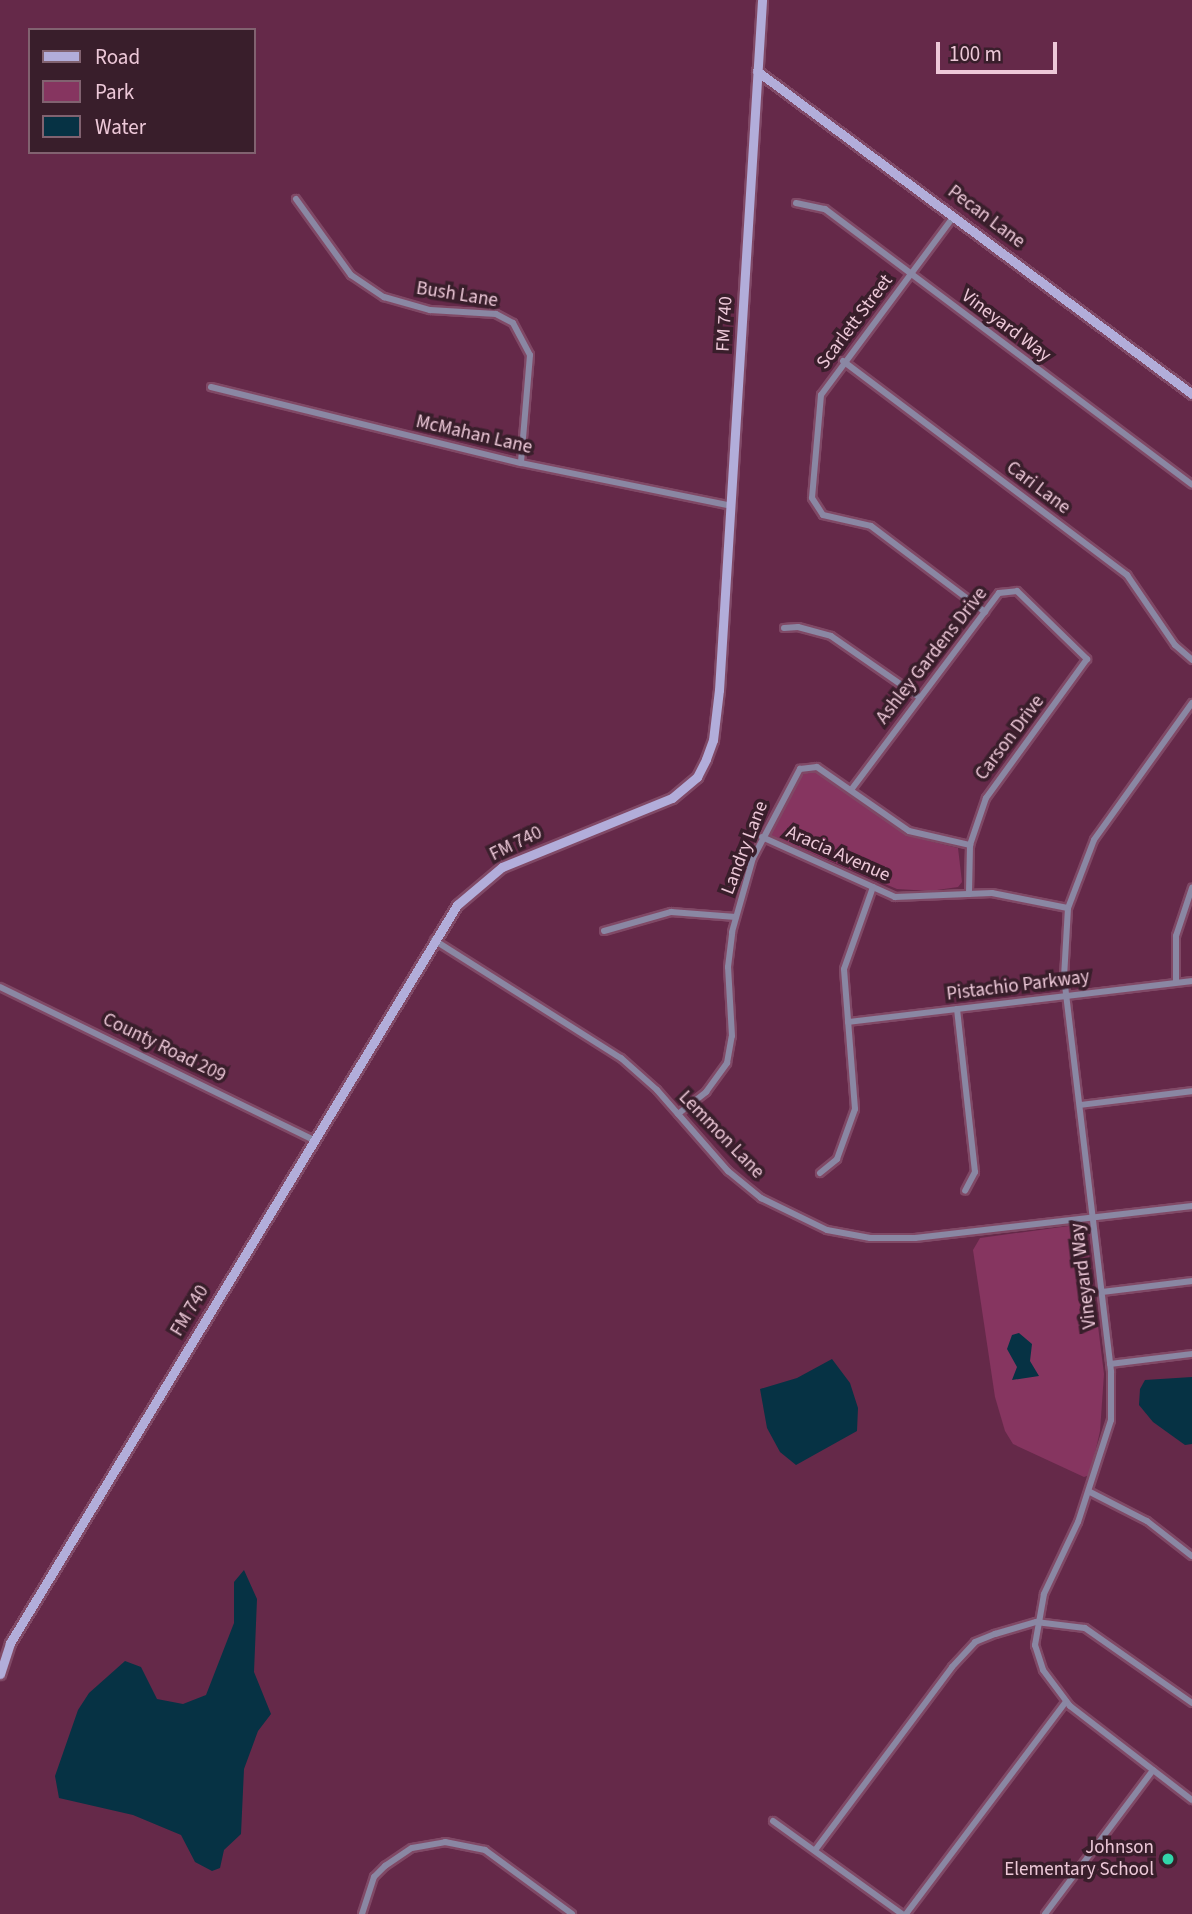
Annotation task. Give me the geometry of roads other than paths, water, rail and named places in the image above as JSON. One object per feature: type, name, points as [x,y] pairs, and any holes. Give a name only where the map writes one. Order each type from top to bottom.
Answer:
[{"type":"main road","name":"FM 740","points":[[0,1675],[10,1643],[433,940],[457,905],[502,867],[656,807],[697,777],[716,724],[732,506],[762,0]]},
{"type":"main road","name":"Pecan Lane","points":[[757,71],[1192,394]]},
{"type":"street","name":"Bush Lane","points":[[296,199],[351,275],[384,297],[430,310],[496,314],[513,323],[530,355],[521,463]]},
{"type":"street","name":"Vineyard Way","points":[[796,203],[825,209],[1192,485]]},
{"type":"street","name":"Scarlett Street","points":[[954,216],[843,361],[818,407],[813,505],[823,515],[871,526],[985,612]]},
{"type":"street","name":"Cari Lane","points":[[843,361],[1127,575],[1175,645],[1192,660]]},
{"type":"street","name":"McMahan Lane","points":[[211,387],[521,463],[732,506]]},
{"type":"street","name":"Ashley Gardens Drive","points":[[851,790],[999,593],[1012,589],[1050,622]]},
{"type":"street","name":"Carson Drive","points":[[970,894],[970,845],[993,786],[1086,663],[1084,653],[1050,622]]},
{"type":"street","points":[[784,628],[798,627],[831,636],[919,697]]},
{"type":"street","name":"Vineyard Way","points":[[1192,703],[1094,840],[1068,908],[1063,954],[1066,996],[1110,1364],[1111,1420],[1090,1492],[1036,1622],[1035,1645],[1043,1670],[1066,1702],[1192,1800]]},
{"type":"street","name":"Landry Lane","points":[[678,1114],[713,1084],[731,1049],[728,967],[736,917],[762,837],[786,789],[804,766],[817,767],[909,831],[970,845]]},
{"type":"street","name":"Aracia Avenue","points":[[762,837],[873,887],[905,898],[1003,895],[1068,908]]},
{"type":"street","points":[[820,1173],[837,1159],[855,1109],[846,955],[873,887]]},
{"type":"street","points":[[1176,982],[1176,936],[1192,888]]},
{"type":"street","points":[[604,931],[671,912],[736,917]]},
{"type":"street","name":"Lemmon Lane","points":[[433,940],[621,1058],[678,1114],[728,1171],[761,1198],[827,1230],[870,1238],[915,1238],[1192,1206]]},
{"type":"street","name":"Pistachio Parkway","points":[[848,1022],[1192,981]]},
{"type":"street","name":"County Road 209","points":[[0,987],[314,1140]]},
{"type":"street","points":[[957,1009],[975,1172],[965,1191]]},
{"type":"street","points":[[1080,1105],[1192,1091]]},
{"type":"street","points":[[1102,1292],[1192,1281]]},
{"type":"street","points":[[1110,1364],[1192,1354]]},
{"type":"street","points":[[1090,1492],[1147,1521],[1192,1556]]},
{"type":"street","points":[[816,1849],[975,1642],[1036,1622],[1085,1628],[1192,1703]]},
{"type":"street","points":[[774,1821],[904,1914],[1066,1702]]},
{"type":"street","points":[[1045,1914],[1153,1770]]},
{"type":"street","points":[[362,1914],[374,1877],[398,1854],[428,1843],[466,1844],[485,1850],[572,1914]]},
{"type":"water","points":[[1019,1333],[1032,1344],[1030,1361],[1039,1376],[1012,1380],[1017,1367],[1007,1349],[1012,1335]]},
{"type":"water","points":[[832,1359],[850,1383],[858,1408],[857,1431],[796,1465],[780,1452],[767,1428],[760,1389],[797,1378]]},
{"type":"water","points":[[1192,1377],[1192,1444],[1185,1445],[1153,1422],[1139,1405],[1140,1389],[1145,1380]]},
{"type":"water","points":[[244,1570],[257,1599],[254,1672],[271,1714],[258,1731],[244,1769],[241,1834],[224,1850],[220,1868],[212,1871],[195,1862],[181,1835],[133,1815],[59,1798],[55,1776],[78,1710],[89,1693],[125,1661],[141,1667],[157,1699],[183,1704],[206,1695],[234,1623],[234,1582]]},
{"type":"place","name":"Johnson Elementary School","points":[[1168,1859]]}]
